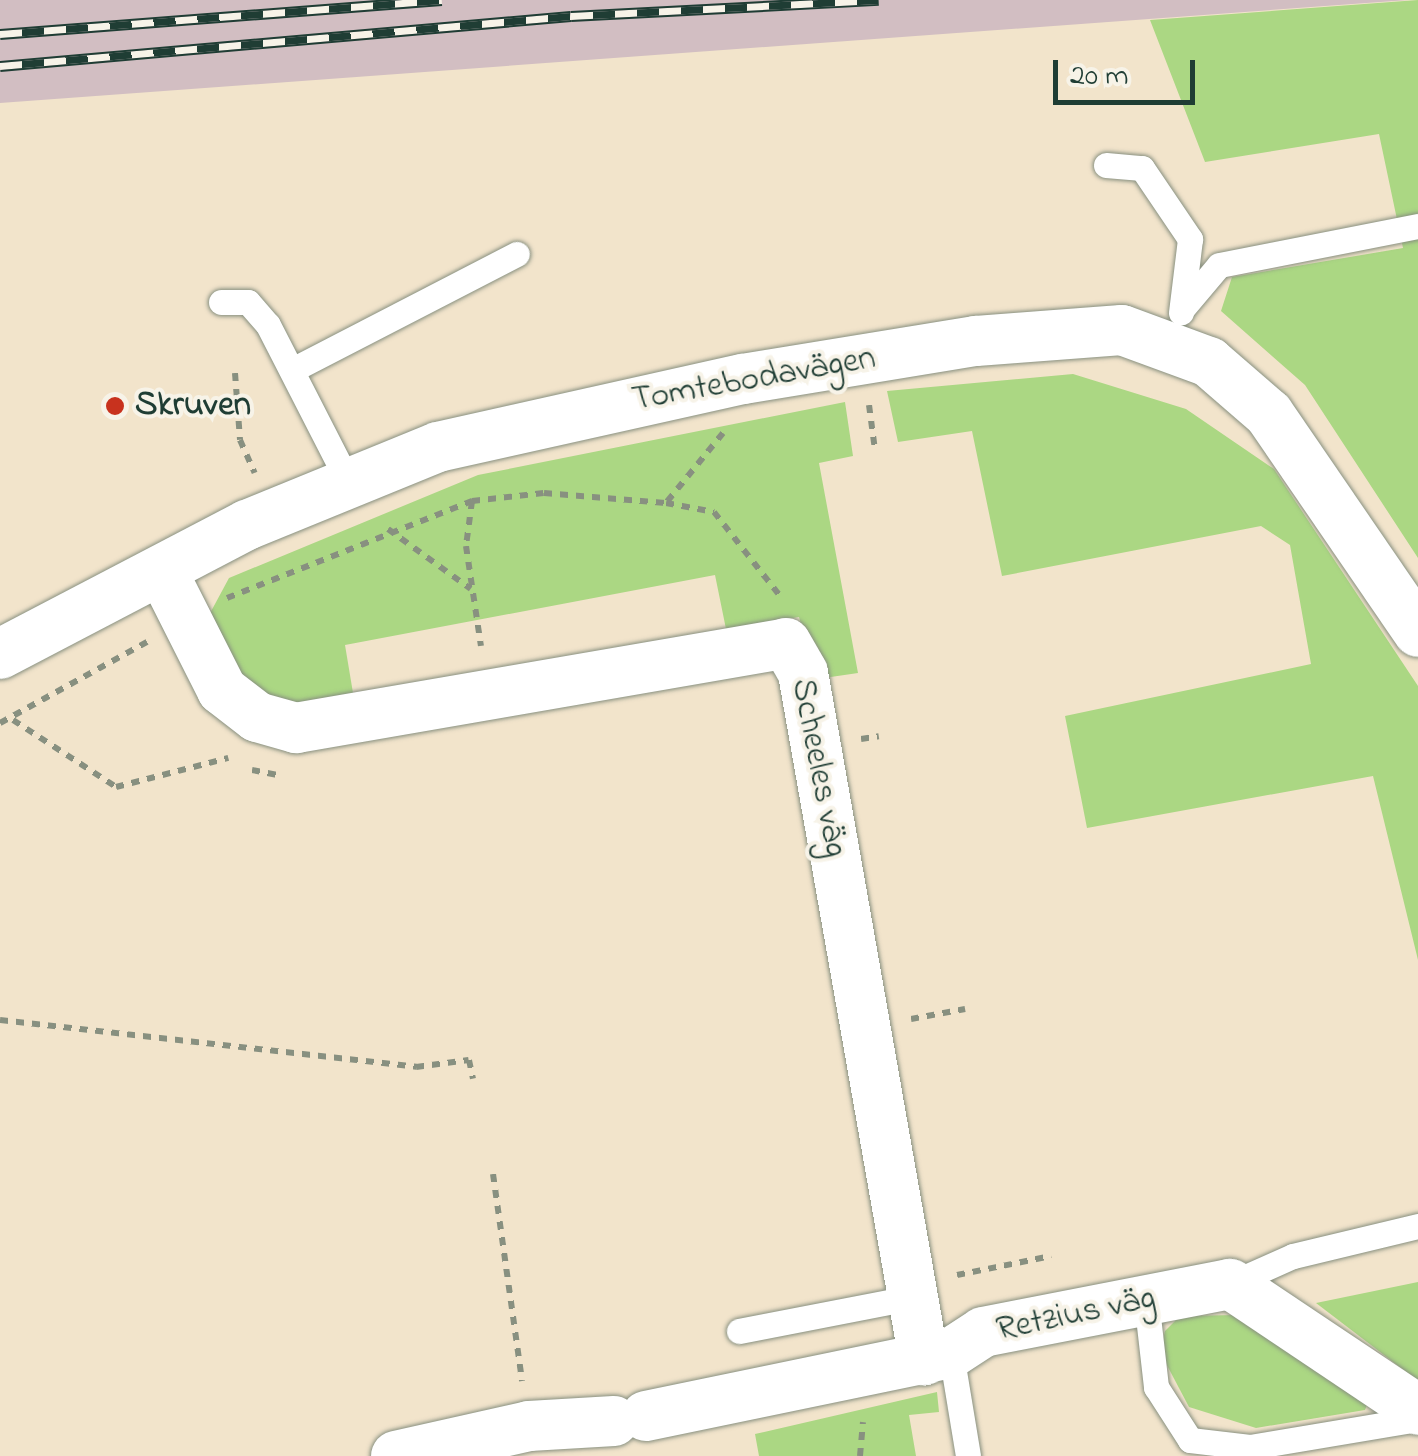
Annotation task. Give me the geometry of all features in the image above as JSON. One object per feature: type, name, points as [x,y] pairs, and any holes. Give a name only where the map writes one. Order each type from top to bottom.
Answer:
[{"type":"street","name":"Tomtebodavägen","points":[[0,654],[348,480],[438,447],[743,379],[976,341],[1176,326],[1269,414],[1418,632]]},
{"type":"street","name":"Scheeles väg","points":[[164,574],[182,622],[222,690],[257,717],[296,728],[490,700],[786,643],[804,673],[912,1290],[938,1356]]},
{"type":"street","name":"Retzius väg","points":[[396,1456],[529,1426],[630,1418],[938,1356],[984,1332],[1230,1284]]},
{"type":"street","points":[[1230,1284],[1418,1410]]},
{"type":"lane","points":[[1106,165],[1142,168],[1190,239],[1176,326]]},
{"type":"lane","points":[[1176,326],[1220,266],[1418,226]]},
{"type":"lane","points":[[292,370],[517,254]]},
{"type":"lane","points":[[222,302],[248,302],[292,370],[348,480]]},
{"type":"lane","points":[[1230,1284],[1294,1256],[1418,1226]]},
{"type":"lane","points":[[739,1331],[912,1290]]},
{"type":"lane","points":[[1146,1300],[1156,1387],[1190,1440],[1250,1447],[1418,1418]]},
{"type":"lane","points":[[938,1356],[968,1456]]},
{"type":"path","points":[[743,379],[750,400],[666,504],[714,512],[781,596],[786,643]]},
{"type":"path","points":[[472,501],[472,590],[490,700]]},
{"type":"path","points":[[388,529],[472,590]]},
{"type":"path","points":[[0,724],[182,622]]},
{"type":"path","points":[[0,1020],[416,1067],[469,1060],[473,1079]]},
{"type":"path","points":[[492,1174],[529,1426]]},
{"type":"path","points":[[912,1290],[1050,1256]]},
{"type":"shaded area","points":[[0,0],[1408,0],[0,103]]},
{"type":"green space","points":[[1418,0],[1418,558],[1305,385],[1221,311],[1232,277],[1403,248],[1379,134],[1205,162],[1150,20]]},
{"type":"green space","points":[[1073,374],[1186,409],[1274,469],[1418,686],[1418,960],[1373,776],[1087,828],[1065,716],[1311,664],[1290,545],[1261,526],[1002,576],[972,431],[898,442],[887,391]]},
{"type":"green space","points":[[845,402],[853,456],[819,463],[858,673],[817,679],[799,617],[726,629],[715,575],[345,645],[354,699],[298,708],[263,699],[201,630],[229,578],[478,475]]},
{"type":"green space","points":[[1418,1282],[1418,1381],[1316,1303]]},
{"type":"green space","points":[[1237,1315],[1370,1397],[1365,1410],[1256,1428],[1189,1407],[1160,1352],[1165,1331],[1180,1316]]},
{"type":"green space","points":[[937,1392],[939,1412],[909,1415],[916,1456],[759,1456],[755,1434]]},
{"type":"railway","points":[[0,34],[442,0]]},
{"type":"railway","points":[[0,66],[571,16],[879,0]]},
{"type":"place","name":"Skruven","points":[[115,406]]}]
